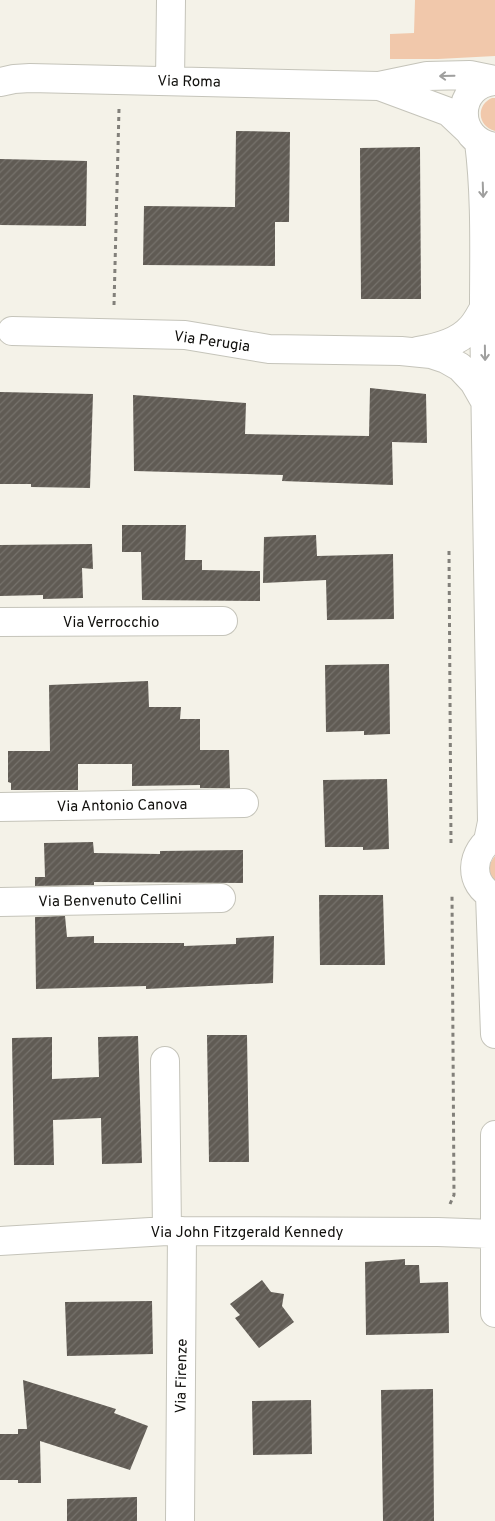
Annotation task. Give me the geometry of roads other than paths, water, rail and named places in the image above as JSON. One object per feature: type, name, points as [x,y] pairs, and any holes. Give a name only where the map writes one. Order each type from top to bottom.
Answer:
[{"type":"street","points":[[170,81],[172,0]]},
{"type":"street","name":"Via Roma","points":[[0,82],[30,78],[378,86],[428,76],[470,75],[495,81]]},
{"type":"street","points":[[495,81],[480,86],[472,92],[466,101],[464,111],[464,121],[480,139],[482,164],[492,822],[491,839],[480,848],[475,868],[477,879],[482,888],[492,896],[495,1034]]},
{"type":"street","name":"Via Roma","points":[[378,86],[449,112],[480,139]]},
{"type":"street","name":"Via Perugia","points":[[12,331],[186,335],[268,348],[413,351],[431,349],[461,337],[472,327],[484,308]]},
{"type":"street","name":"Via Perugia","points":[[413,351],[446,359],[460,367],[474,382],[486,403]]},
{"type":"street","name":"Via Verrocchio","points":[[0,622],[223,621]]},
{"type":"street","name":"Via Antonio Canova","points":[[0,807],[244,803]]},
{"type":"street","name":"Via Benvenuto Cellini","points":[[0,902],[221,898]]},
{"type":"street","name":"Via Firenze","points":[[166,1060],[175,1231],[180,1521]]},
{"type":"street","points":[[495,1134],[495,1313]]},
{"type":"street","name":"Via John Fitzgerald Kennedy","points":[[0,1241],[175,1231],[494,1234]]}]
